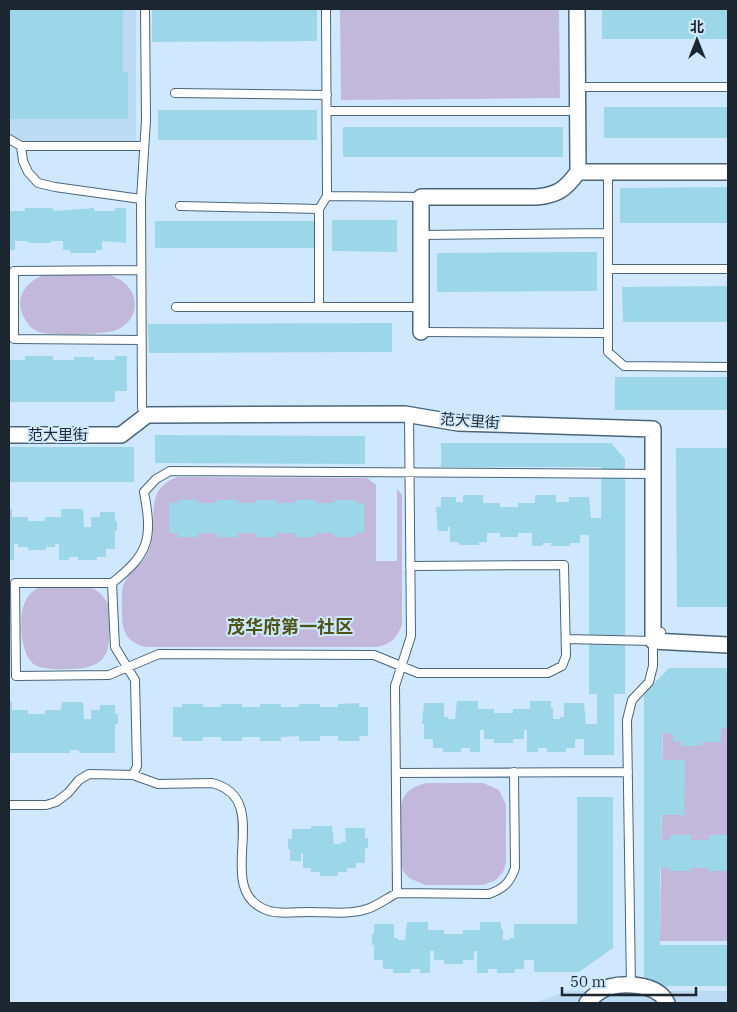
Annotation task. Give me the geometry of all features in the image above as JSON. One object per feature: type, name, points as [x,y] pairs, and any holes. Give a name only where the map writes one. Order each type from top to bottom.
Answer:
[{"type":"street","points":[[421,332],[421,198],[536,197],[551,195],[568,186],[578,172],[577,9]]},
{"type":"street","points":[[578,172],[728,172]]},
{"type":"street","name":"范大里街","points":[[9,427],[120,427],[142,408],[404,406],[458,416],[659,422],[657,636]]},
{"type":"street","name":"范大里街","points":[[9,435],[121,435],[146,414],[409,414],[458,423],[653,429],[657,636]]},
{"type":"street","points":[[657,636],[728,635]]},
{"type":"street","points":[[657,636],[728,645]]},
{"type":"street","points":[[587,1003],[597,993],[609,987],[631,986],[648,987],[660,994],[668,1003]]},
{"type":"lane","points":[[142,408],[141,199],[146,120],[145,9]]},
{"type":"lane","points":[[319,306],[320,209],[327,196],[326,9]]},
{"type":"lane","points":[[577,86],[728,86]]},
{"type":"lane","points":[[175,93],[327,95]]},
{"type":"lane","points":[[327,111],[577,111]]},
{"type":"lane","points":[[9,139],[21,146],[144,146]]},
{"type":"lane","points":[[21,146],[23,161],[28,172],[38,183],[141,199]]},
{"type":"lane","points":[[608,172],[608,352],[624,366],[728,366]]},
{"type":"lane","points":[[327,196],[421,198]]},
{"type":"lane","points":[[180,206],[320,209]]},
{"type":"lane","points":[[421,235],[608,233]]},
{"type":"lane","points":[[608,269],[728,269]]},
{"type":"lane","points":[[141,270],[14,272],[14,339],[142,340]]},
{"type":"lane","points":[[176,308],[319,306],[421,308]]},
{"type":"lane","points":[[421,332],[608,333]]},
{"type":"lane","points":[[397,893],[395,686],[411,636],[409,414]]},
{"type":"lane","points":[[410,566],[564,565],[566,656],[562,666],[548,673],[418,673],[374,655],[159,654],[109,675],[16,676],[15,584],[112,584],[130,569],[142,554],[147,535],[147,513],[144,492],[156,479],[170,471],[660,474]]},
{"type":"lane","points":[[112,584],[115,647],[135,680],[137,766],[133,775]]},
{"type":"lane","points":[[566,638],[657,636],[649,682],[632,700],[627,720],[631,986]]},
{"type":"lane","points":[[9,806],[46,805],[56,802],[68,793],[79,780],[89,774],[133,775],[158,784],[212,783],[221,786],[231,793],[241,808],[243,819],[242,878],[245,891],[253,902],[264,909],[280,912],[353,912],[368,909],[397,893],[488,894],[500,890],[511,879],[515,868],[514,772]]},
{"type":"lane","points":[[396,773],[628,772]]},
{"type":"shaded area","points":[[9,9],[136,9],[136,144],[10,145],[9,336]]},
{"type":"shaded area","points":[[340,9],[559,9],[560,98],[341,100]]},
{"type":"shaded area","points":[[49,274],[109,275],[118,279],[126,284],[131,291],[135,307],[133,315],[119,329],[104,333],[67,334],[37,331],[28,323],[21,311],[21,297],[24,290],[34,280]]},
{"type":"shaded area","points":[[177,477],[367,478],[376,485],[376,561],[397,561],[397,489],[402,495],[402,625],[396,637],[386,644],[376,647],[146,647],[132,641],[123,627],[123,586],[149,550],[152,539],[155,499],[159,490],[166,483]]},
{"type":"shaded area","points":[[76,585],[88,587],[94,589],[106,600],[109,609],[109,641],[106,654],[98,663],[79,668],[54,669],[40,667],[30,660],[23,645],[21,626],[23,608],[31,594],[45,586]]},
{"type":"shaded area","points":[[663,709],[728,711],[728,941],[660,941]]},
{"type":"shaded area","points":[[427,783],[483,783],[499,790],[506,805],[506,862],[503,872],[496,880],[483,885],[425,885],[409,878],[403,871],[400,828],[402,803],[406,794],[411,790]]},
{"type":"shaded area","points":[[567,991],[728,991],[728,1003],[534,1003]]},
{"type":"building","points":[[9,9],[123,9],[123,72],[128,72],[128,119],[9,119]]},
{"type":"building","points":[[152,9],[317,9],[317,41],[152,42]]},
{"type":"building","points":[[602,9],[728,9],[728,39],[602,39]]},
{"type":"building","points":[[604,107],[728,107],[728,138],[604,138]]},
{"type":"building","points":[[158,110],[317,110],[317,140],[158,140]]},
{"type":"building","points":[[343,127],[563,127],[563,157],[343,157]]},
{"type":"building","points":[[728,187],[728,223],[620,223],[620,188]]},
{"type":"building","points":[[25,208],[53,208],[53,211],[94,208],[94,211],[115,211],[115,208],[126,208],[126,243],[102,241],[102,250],[96,250],[96,253],[70,253],[70,250],[63,250],[63,241],[28,243],[28,241],[15,241],[15,250],[9,250],[9,211],[25,211]]},
{"type":"building","points":[[332,220],[397,220],[397,252],[332,251]]},
{"type":"building","points":[[155,221],[316,221],[316,248],[155,248]]},
{"type":"building","points":[[597,252],[597,291],[437,292],[437,253]]},
{"type":"building","points":[[728,286],[728,322],[623,322],[622,287]]},
{"type":"building","points":[[392,323],[392,352],[149,353],[148,324]]},
{"type":"building","points":[[25,356],[53,356],[53,360],[74,360],[74,357],[94,357],[94,360],[115,360],[115,356],[127,356],[127,391],[115,391],[115,402],[9,402],[9,360],[25,360]]},
{"type":"building","points":[[615,377],[728,377],[728,410],[615,410]]},
{"type":"building","points":[[155,435],[365,436],[365,464],[155,463]]},
{"type":"building","points":[[441,443],[611,443],[625,459],[625,694],[614,694],[614,755],[584,755],[584,739],[575,739],[575,748],[566,748],[566,752],[547,752],[547,748],[538,748],[538,752],[527,752],[527,730],[524,730],[524,739],[513,739],[513,743],[494,743],[494,739],[484,739],[484,730],[480,730],[480,752],[470,752],[470,748],[461,748],[461,752],[443,752],[443,748],[433,748],[433,739],[424,739],[424,724],[422,724],[424,703],[444,703],[444,717],[455,719],[457,701],[478,701],[478,709],[494,709],[494,713],[513,713],[513,709],[530,709],[530,701],[551,701],[553,719],[560,719],[560,717],[564,717],[564,703],[584,703],[586,724],[597,724],[597,694],[589,694],[589,535],[580,535],[580,543],[570,543],[570,546],[551,546],[551,543],[543,543],[543,546],[532,546],[532,533],[518,533],[518,537],[500,537],[500,533],[487,533],[487,542],[479,542],[479,545],[459,545],[459,542],[450,542],[450,527],[448,527],[448,531],[438,531],[436,507],[441,507],[441,497],[456,497],[456,502],[463,502],[463,495],[483,495],[483,503],[500,503],[500,507],[518,507],[518,503],[535,503],[535,495],[556,495],[556,502],[569,502],[569,497],[589,497],[591,518],[601,518],[601,467],[441,467]]},
{"type":"building","points":[[9,447],[134,447],[134,482],[9,482]]},
{"type":"building","points":[[676,448],[728,448],[728,607],[677,607]]},
{"type":"building","points":[[178,500],[198,500],[198,503],[217,503],[217,500],[238,500],[238,503],[256,503],[256,500],[277,500],[277,503],[295,503],[295,500],[316,500],[316,503],[334,503],[334,500],[355,500],[355,503],[364,503],[364,533],[355,533],[355,537],[334,537],[334,533],[316,533],[316,537],[295,537],[295,533],[277,533],[277,537],[256,537],[256,533],[238,533],[238,537],[217,537],[217,533],[198,533],[198,537],[178,537],[178,533],[169,533],[169,503],[178,503]]},
{"type":"building","points":[[9,509],[12,509],[12,517],[28,517],[28,521],[45,521],[45,517],[61,517],[61,509],[83,509],[84,527],[91,527],[91,517],[100,517],[100,512],[115,512],[117,531],[115,531],[115,549],[106,549],[106,557],[97,557],[97,560],[78,560],[78,557],[69,557],[69,560],[59,560],[59,544],[55,544],[55,547],[46,547],[46,550],[28,550],[28,547],[18,547],[18,544],[14,544],[14,560],[9,560]]},
{"type":"building","points":[[669,668],[728,668],[728,728],[721,728],[721,742],[702,742],[702,746],[681,746],[681,742],[673,742],[673,733],[662,733],[662,760],[685,760],[684,815],[661,815],[661,840],[670,840],[670,835],[691,835],[691,840],[709,840],[709,835],[728,835],[728,871],[709,871],[709,868],[691,868],[690,871],[670,871],[670,868],[660,868],[660,945],[728,945],[728,986],[644,986],[644,694]]},
{"type":"building","points":[[9,702],[12,702],[12,710],[28,710],[28,714],[45,714],[45,710],[61,710],[62,702],[83,702],[84,719],[91,719],[91,710],[100,710],[100,705],[115,705],[115,714],[118,714],[118,724],[115,724],[115,753],[79,753],[79,750],[70,750],[70,753],[9,753]]},
{"type":"building","points":[[359,703],[359,707],[368,707],[368,736],[359,736],[360,741],[338,741],[338,736],[320,736],[320,741],[299,741],[299,736],[281,737],[281,741],[260,741],[260,737],[242,737],[242,741],[221,741],[221,737],[203,737],[203,741],[182,741],[182,737],[173,737],[173,707],[182,707],[182,704],[203,704],[203,707],[221,707],[221,704],[242,704],[242,707],[260,707],[260,704],[281,704],[281,707],[299,707],[299,704],[320,704],[320,707],[338,707],[338,704]]},
{"type":"building","points":[[577,797],[613,797],[613,948],[579,972],[534,972],[534,960],[524,960],[524,969],[515,969],[515,973],[497,973],[497,969],[488,969],[488,973],[477,973],[477,951],[474,951],[474,960],[463,960],[463,964],[444,964],[444,960],[434,960],[434,951],[430,951],[430,973],[420,973],[420,969],[411,969],[411,973],[393,973],[393,969],[383,969],[383,960],[374,960],[372,934],[374,934],[374,924],[394,924],[394,938],[405,940],[407,922],[428,922],[428,930],[444,930],[444,934],[463,934],[463,930],[480,930],[480,922],[501,922],[503,940],[510,940],[510,938],[514,938],[514,924],[577,924]]},
{"type":"building","points":[[311,826],[332,826],[334,844],[346,842],[345,828],[365,828],[368,848],[365,848],[365,863],[356,863],[356,868],[347,868],[347,872],[338,872],[338,876],[320,876],[320,872],[311,872],[311,868],[303,868],[303,853],[301,854],[301,861],[290,861],[288,839],[292,839],[292,829],[311,829]]},
{"type":"district","name":"茂华府第一社区","points":[[290,627]]}]
